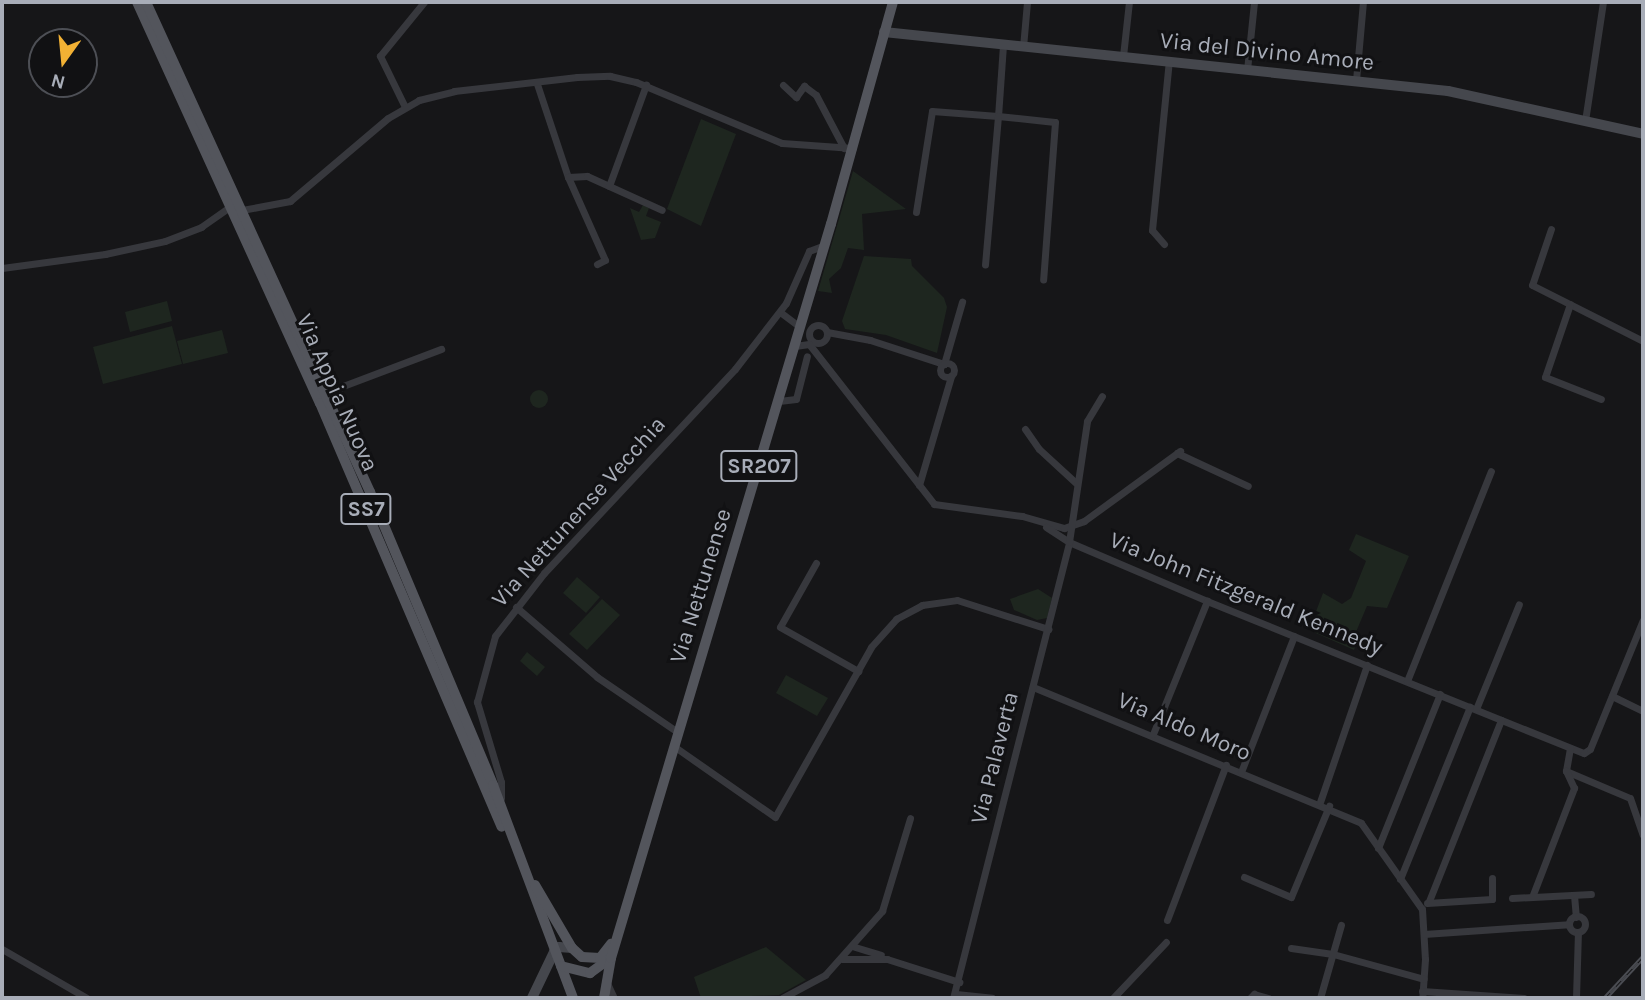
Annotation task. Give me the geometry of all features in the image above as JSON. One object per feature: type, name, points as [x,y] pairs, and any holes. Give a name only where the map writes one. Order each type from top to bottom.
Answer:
[{"type":"main road","name":"Via Appia Nuova","points":[[137,2],[325,416],[494,814],[511,842]]},
{"type":"main road","name":"Via Appia Nuova","points":[[146,2],[327,398],[501,807],[511,842],[573,998]]},
{"type":"main road","name":"Via Nettunense","points":[[606,980],[825,245],[848,148],[893,2]]},
{"type":"main road","name":"Via del Divino Amore","points":[[884,32],[1463,93],[1643,134]]},
{"type":"main road","points":[[518,860],[572,948],[582,957],[600,958],[620,929]]},
{"type":"main road","points":[[532,998],[554,952],[559,947],[572,948]]},
{"type":"main road","points":[[546,970],[561,966],[590,973],[611,958]]},
{"type":"main road","points":[[597,998],[606,980]]},
{"type":"main road","points":[[604,998],[606,980]]},
{"type":"street","points":[[405,107],[380,56],[424,2]]},
{"type":"street","points":[[1023,47],[1027,2]]},
{"type":"street","points":[[1123,56],[1129,2]]},
{"type":"street","points":[[1247,70],[1254,2]]},
{"type":"street","points":[[1356,80],[1363,2]]},
{"type":"street","points":[[1585,121],[1603,2]]},
{"type":"street","points":[[985,264],[1003,45]]},
{"type":"street","points":[[1164,244],[1152,230],[1169,61]]},
{"type":"street","points":[[242,210],[292,200],[405,107],[454,90],[537,84],[603,75],[646,85],[772,139],[799,146],[848,148]]},
{"type":"street","points":[[537,84],[568,177],[605,260],[597,264]]},
{"type":"street","points":[[609,186],[646,85]]},
{"type":"street","points":[[783,85],[796,97],[804,86],[816,95],[848,148]]},
{"type":"street","points":[[916,212],[932,111],[1055,122],[1043,280]]},
{"type":"street","points":[[568,177],[587,176],[663,210]]},
{"type":"street","points":[[2,268],[105,254],[165,241],[201,227],[230,207]]},
{"type":"street","points":[[1551,229],[1532,285],[1643,341]]},
{"type":"street","name":"Via Nettunense Vecchia","points":[[501,807],[500,782],[477,702],[495,636],[516,607],[735,369],[780,312],[809,251],[825,245]]},
{"type":"street","points":[[919,485],[945,387],[946,370],[962,302]]},
{"type":"street","points":[[1570,304],[1545,377],[1601,398]]},
{"type":"street","points":[[780,312],[801,323],[820,325],[827,332],[870,340],[946,370]]},
{"type":"street","points":[[820,325],[810,330],[810,338],[821,342],[827,332]]},
{"type":"street","points":[[794,346],[809,344],[934,504],[1022,516],[1046,527],[1072,526],[1178,452],[1248,486]]},
{"type":"street","points":[[327,398],[343,386],[441,349]]},
{"type":"street","points":[[779,401],[796,399],[807,356]]},
{"type":"street","name":"Via Palaverta","points":[[955,996],[1069,542],[1088,416],[1102,396]]},
{"type":"street","points":[[1025,429],[1039,449],[1076,483]]},
{"type":"street","points":[[1407,681],[1491,471]]},
{"type":"street","name":"Via John Fitzgerald Kennedy","points":[[1046,527],[1069,542],[1207,601],[1570,748]]},
{"type":"street","points":[[816,564],[780,627],[858,671]]},
{"type":"street","points":[[675,747],[775,817],[877,638],[896,619],[941,600],[979,603],[1048,629]]},
{"type":"street","points":[[1153,734],[1207,601]]},
{"type":"street","points":[[1400,879],[1519,604]]},
{"type":"street","points":[[516,607],[597,677],[679,733]]},
{"type":"street","points":[[1532,897],[1574,788],[1566,771],[1570,748],[1588,753],[1642,625]]},
{"type":"street","points":[[1241,772],[1294,636]]},
{"type":"street","points":[[1320,802],[1367,665]]},
{"type":"street","name":"Via Aldo Moro","points":[[1033,687],[1320,802],[1361,822],[1422,909]]},
{"type":"street","points":[[1378,848],[1440,694]]},
{"type":"street","points":[[1612,696],[1643,711]]},
{"type":"street","points":[[1501,720],[1429,901],[1422,909],[1422,995],[1524,998]]},
{"type":"street","points":[[1167,919],[1226,765]]},
{"type":"street","points":[[1566,771],[1630,798],[1643,835]]},
{"type":"street","points":[[1244,877],[1291,897],[1329,806]]},
{"type":"street","points":[[782,998],[825,975],[855,947],[883,911],[910,818]]},
{"type":"street","points":[[1429,901],[1492,899],[1492,878]]},
{"type":"street","points":[[1512,898],[1591,894]]},
{"type":"street","points":[[1574,895],[1576,917]]},
{"type":"street","points":[[1424,934],[1569,924],[1576,917]]},
{"type":"street","points":[[1576,917],[1585,923],[1578,932],[1576,998]]},
{"type":"street","points":[[1569,924],[1578,932]]},
{"type":"street","points":[[1321,998],[1341,925]]},
{"type":"street","points":[[1113,998],[1166,942]]},
{"type":"street","points":[[855,947],[960,982]]},
{"type":"street","points":[[1291,948],[1333,954],[1424,979]]},
{"type":"street","points":[[2,949],[87,998]]},
{"type":"street","points":[[842,959],[887,959]]},
{"type":"street","points":[[606,980],[614,998]]},
{"type":"street","points":[[955,996],[992,998]]},
{"type":"street","points":[[1252,996],[1268,998]]},
{"type":"shaded area","points":[[701,119],[736,134],[701,226],[667,209]]},
{"type":"shaded area","points":[[853,171],[906,209],[862,214],[864,250],[848,248],[841,268],[829,279],[832,293],[818,291]]},
{"type":"shaded area","points":[[643,205],[649,208],[646,216],[661,222],[655,238],[641,240],[630,208],[639,212]]},
{"type":"shaded area","points":[[864,256],[911,259],[912,266],[944,298],[947,307],[937,353],[886,335],[845,329],[842,321]]},
{"type":"shaded area","points":[[167,301],[172,321],[130,332],[125,312]]},
{"type":"shaded area","points":[[172,326],[182,364],[103,384],[93,347]]},
{"type":"shaded area","points":[[222,330],[228,353],[183,364],[177,341]]},
{"type":"shaded area","points":[[539,390],[545,393],[548,399],[545,405],[539,408],[533,405],[530,399],[533,393]]},
{"type":"shaded area","points":[[1356,534],[1409,556],[1387,608],[1367,606],[1353,639],[1357,642],[1354,650],[1309,630],[1323,593],[1342,604],[1351,598],[1366,561],[1349,550]]},
{"type":"shaded area","points":[[577,577],[600,597],[586,613],[563,593]]},
{"type":"shaded area","points":[[1038,589],[1052,598],[1047,618],[1037,620],[1014,610],[1010,599]]},
{"type":"shaded area","points":[[602,599],[620,615],[587,650],[569,634]]},
{"type":"shaded area","points":[[527,652],[545,667],[537,676],[520,661]]},
{"type":"shaded area","points":[[786,675],[828,698],[817,716],[776,693]]},
{"type":"shaded area","points":[[766,947],[806,980],[779,995],[701,998],[694,977]]},
{"type":"railway","points":[[1605,998],[1643,957]]}]
